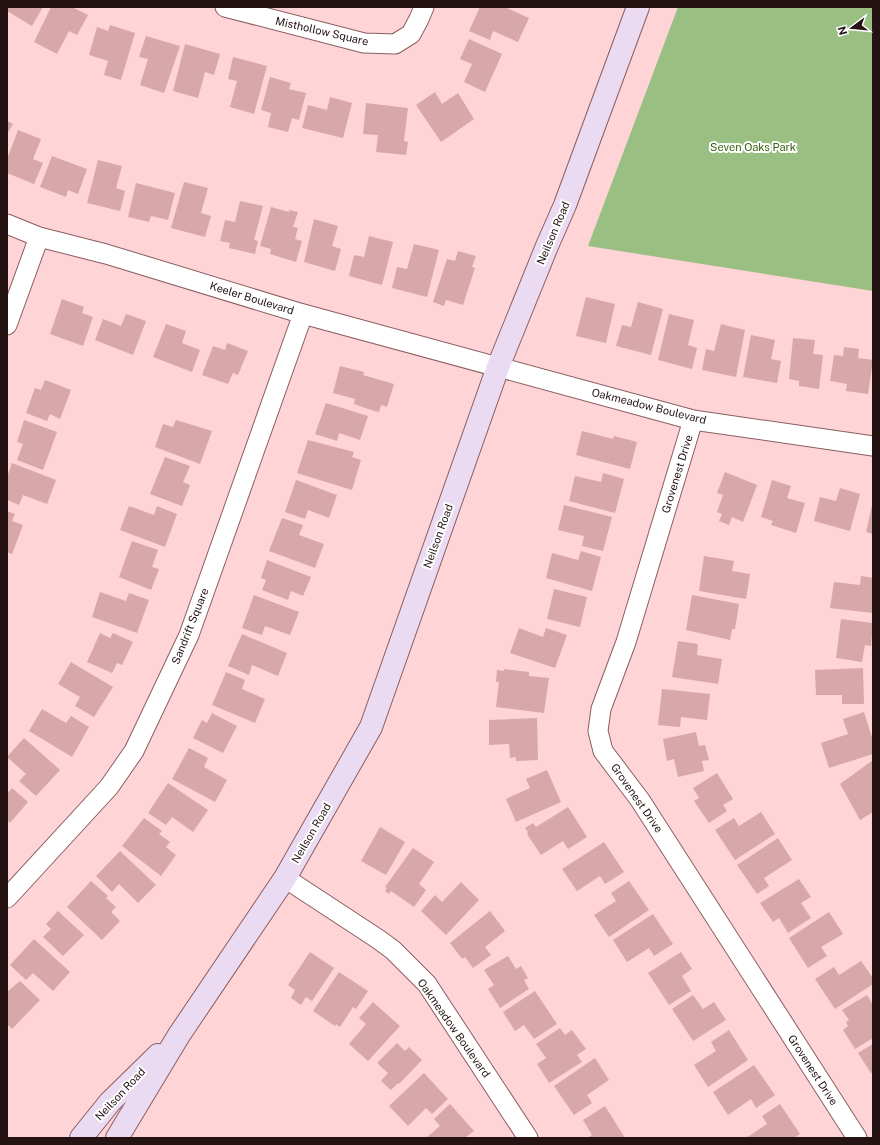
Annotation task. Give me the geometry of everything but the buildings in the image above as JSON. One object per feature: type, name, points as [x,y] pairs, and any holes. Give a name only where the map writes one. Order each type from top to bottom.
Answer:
[{"type":"main road","name":"Neilson Road","points":[[117,1138],[178,1035],[285,878],[371,727],[498,367],[565,205],[638,7]]},
{"type":"main road","name":"Neilson Road","points":[[81,1138],[110,1102],[178,1035]]},
{"type":"street","name":"Misthollow Square","points":[[225,7],[364,43],[395,44],[411,34],[424,7]]},
{"type":"street","name":"Keeler Boulevard","points":[[7,224],[39,237],[106,254],[303,314],[498,367]]},
{"type":"street","points":[[7,325],[39,237]]},
{"type":"street","name":"Sandrift Square","points":[[7,898],[109,787],[134,751],[188,635],[303,314]]},
{"type":"street","name":"Oakmeadow Boulevard","points":[[498,367],[693,420],[873,446]]},
{"type":"street","name":"Grovenest Drive","points":[[693,420],[626,642],[601,709],[598,732],[603,752],[640,800],[857,1138]]},
{"type":"street","name":"Oakmeadow Boulevard","points":[[285,878],[393,950],[426,984],[528,1138]]},
{"type":"green space","name":"Seven Oaks Park","points":[[678,7],[873,7],[873,291],[588,246]]}]
